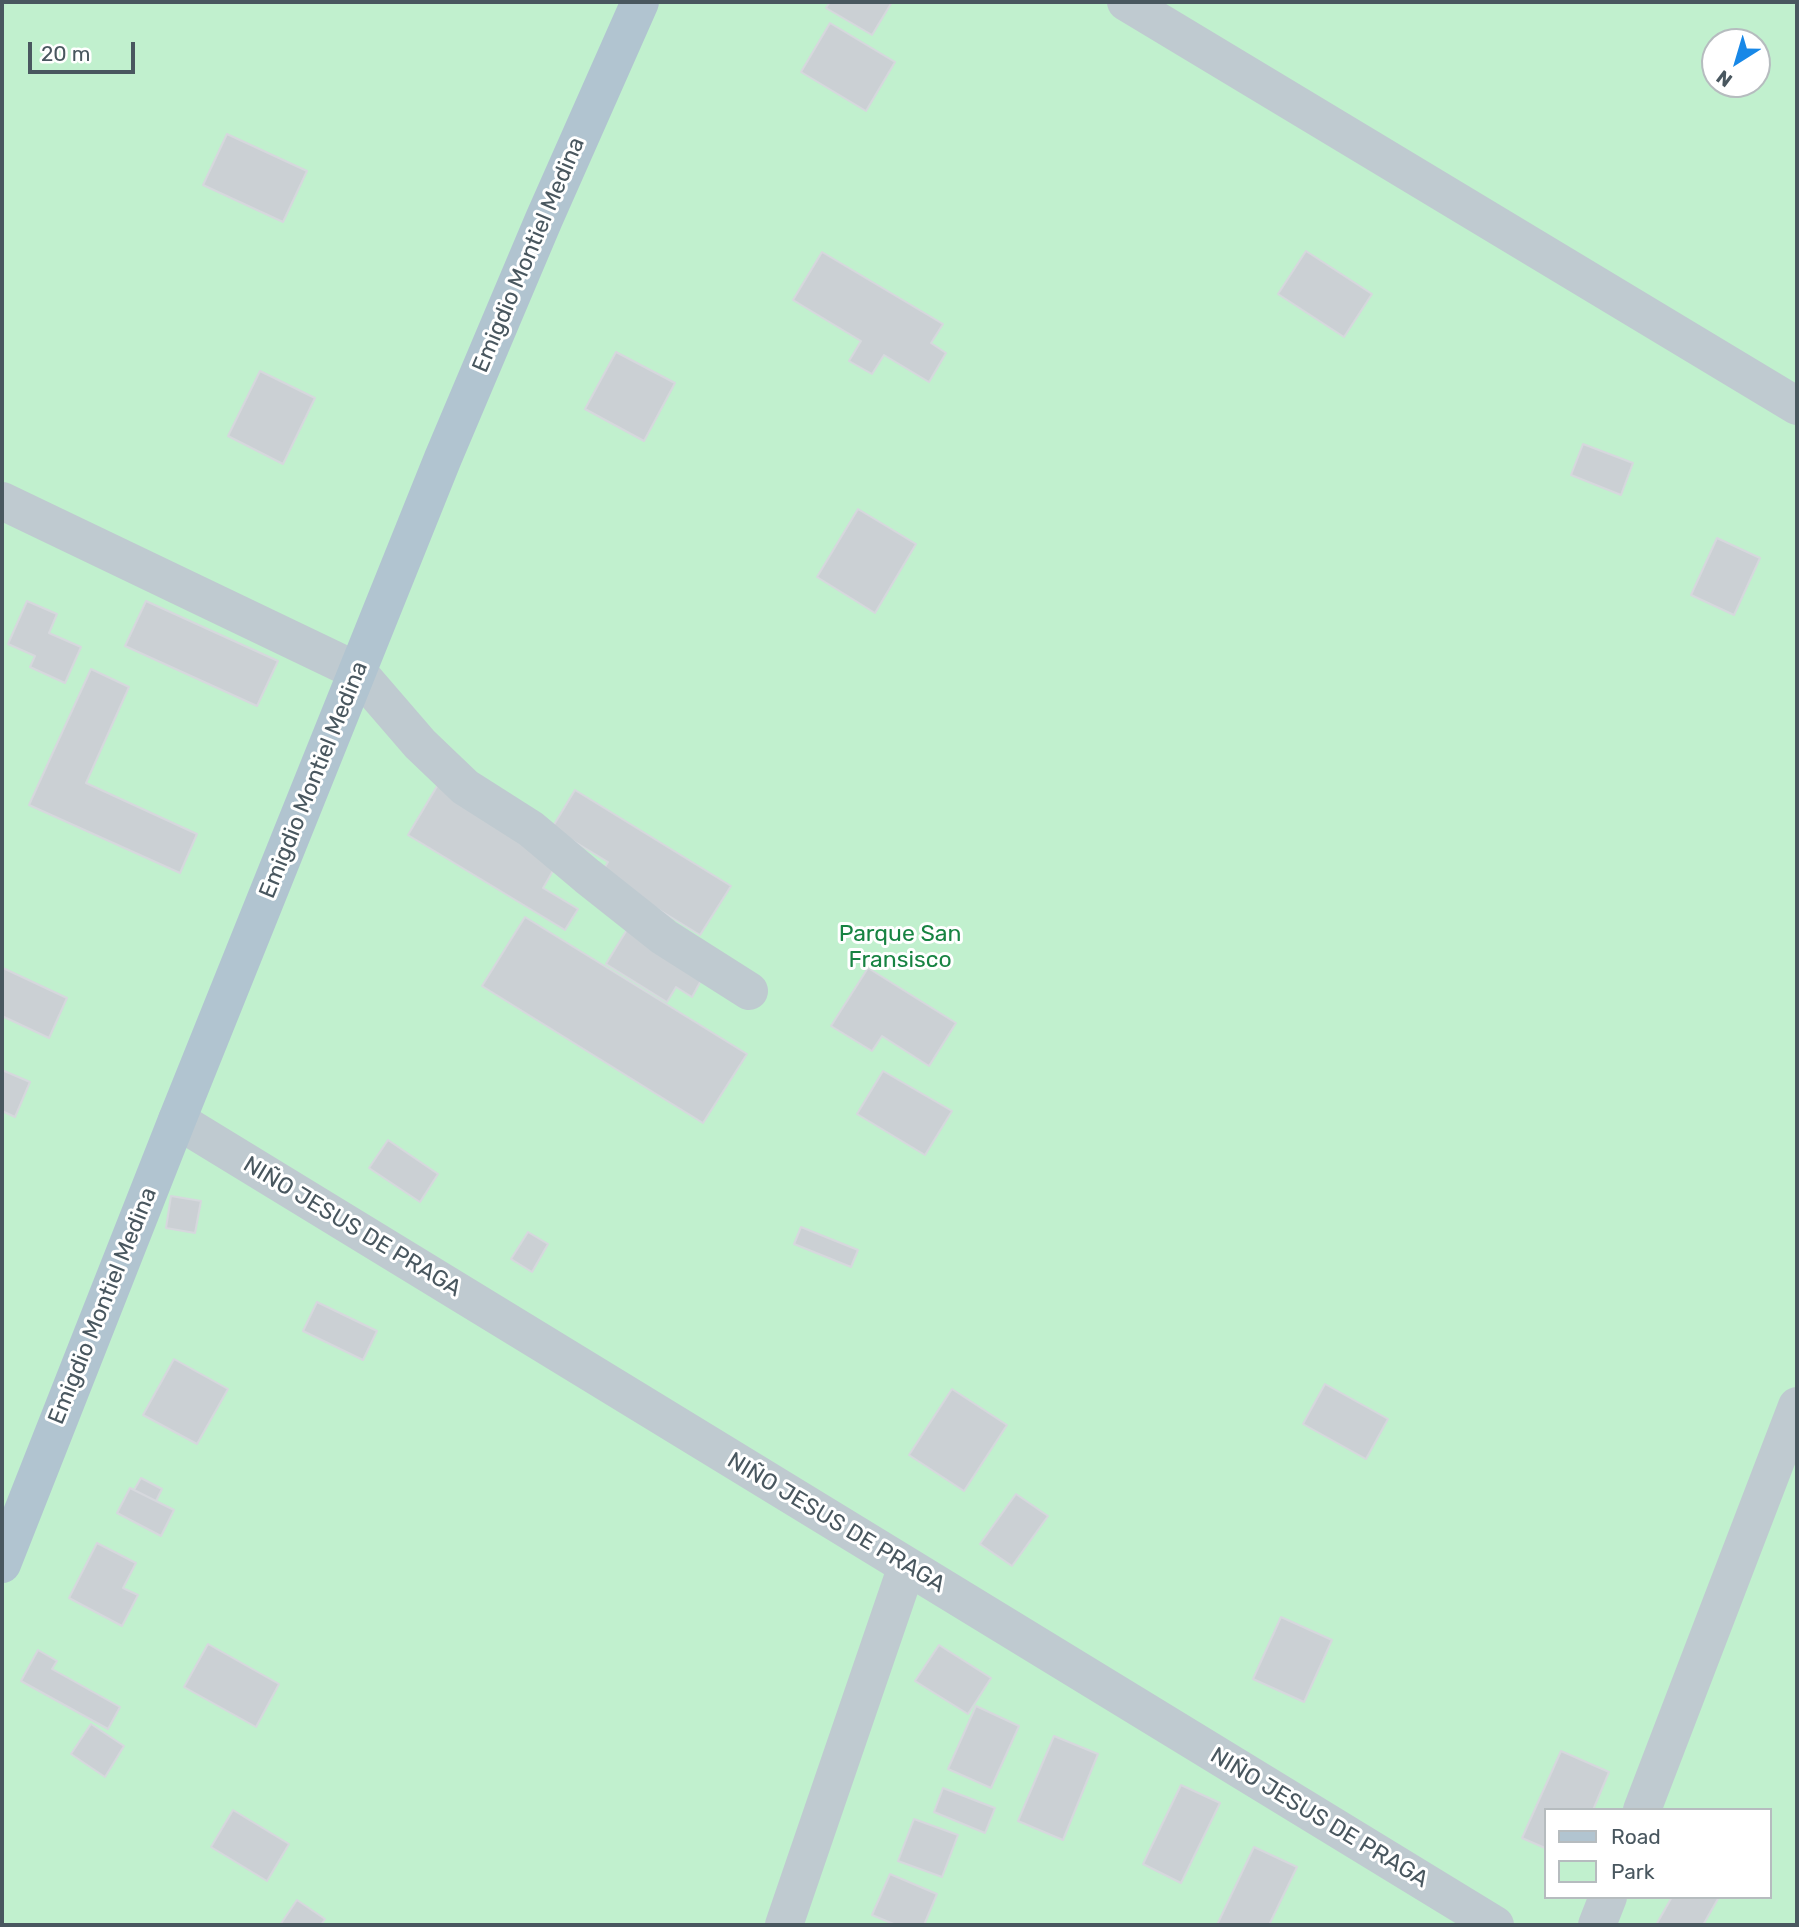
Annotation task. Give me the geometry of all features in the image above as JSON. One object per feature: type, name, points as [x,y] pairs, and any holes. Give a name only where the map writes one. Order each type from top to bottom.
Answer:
[{"type":"main road","name":"Emigdio Montiel Medina","points":[[2,1564],[9,1525],[177,1120],[443,458],[640,2]]},
{"type":"street","points":[[1126,2],[1797,406]]},
{"type":"street","points":[[2,501],[357,671],[419,744],[465,787],[531,829],[664,937],[749,991]]},
{"type":"street","name":"NIÑO JESUS DE PRAGA","points":[[177,1120],[1494,1925]]},
{"type":"street","points":[[1643,1808],[1797,1406]]},
{"type":"street","points":[[784,1925],[907,1566]]},
{"type":"street","points":[[1597,1925],[1607,1899]]},
{"type":"green space","name":"Parque San Fransisco","points":[[2,2],[1797,2],[1797,1925],[2,1925]]},
{"type":"building","points":[[830,2],[892,2],[872,35],[826,8]]},
{"type":"building","points":[[830,23],[895,62],[866,111],[801,72]]},
{"type":"building","points":[[227,134],[307,171],[283,222],[203,185]]},
{"type":"building","points":[[1306,251],[1372,294],[1344,337],[1278,294]]},
{"type":"building","points":[[822,252],[943,324],[931,343],[946,353],[929,382],[884,355],[872,374],[849,361],[861,341],[793,300]]},
{"type":"building","points":[[616,352],[675,383],[644,441],[585,409]]},
{"type":"building","points":[[260,371],[315,398],[283,464],[228,436]]},
{"type":"building","points":[[1583,444],[1633,463],[1621,495],[1571,475]]},
{"type":"building","points":[[858,509],[916,544],[875,613],[817,577]]},
{"type":"building","points":[[1717,538],[1760,558],[1734,615],[1691,595]]},
{"type":"building","points":[[27,601],[57,614],[49,633],[81,647],[65,683],[30,667],[35,656],[8,644]]},
{"type":"building","points":[[146,601],[278,661],[257,706],[125,646]]},
{"type":"building","points":[[91,669],[129,687],[86,783],[197,834],[180,873],[29,805]]},
{"type":"building","points":[[439,783],[561,857],[543,888],[578,909],[565,930],[408,835]]},
{"type":"building","points":[[575,790],[731,886],[700,935],[601,874],[608,862],[552,828]]},
{"type":"building","points":[[525,917],[747,1054],[703,1123],[482,986]]},
{"type":"building","points":[[628,928],[704,975],[692,997],[676,987],[667,1002],[606,964]]},
{"type":"building","points":[[3,968],[67,998],[49,1038],[2,1016]]},
{"type":"building","points":[[868,968],[956,1023],[929,1066],[882,1036],[872,1051],[831,1026]]},
{"type":"building","points":[[2,1070],[30,1082],[15,1117],[2,1111]]},
{"type":"building","points":[[883,1071],[952,1111],[925,1155],[857,1114]]},
{"type":"building","points":[[388,1140],[438,1174],[420,1202],[369,1168]]},
{"type":"building","points":[[171,1196],[201,1201],[195,1233],[166,1228]]},
{"type":"building","points":[[801,1227],[858,1250],[851,1267],[794,1244]]},
{"type":"building","points":[[528,1232],[548,1244],[532,1272],[511,1259]]},
{"type":"building","points":[[317,1302],[377,1331],[363,1360],[303,1331]]},
{"type":"building","points":[[174,1359],[228,1389],[197,1444],[143,1415]]},
{"type":"building","points":[[1325,1384],[1388,1419],[1366,1459],[1303,1424]]},
{"type":"building","points":[[952,1389],[1007,1425],[964,1491],[909,1455]]},
{"type":"building","points":[[141,1478],[162,1489],[156,1501],[134,1490]]},
{"type":"building","points":[[130,1488],[174,1510],[161,1536],[117,1513]]},
{"type":"building","points":[[1016,1494],[1048,1516],[1012,1566],[980,1544]]},
{"type":"building","points":[[97,1543],[136,1563],[123,1588],[138,1595],[122,1626],[69,1598]]},
{"type":"building","points":[[1281,1617],[1332,1640],[1304,1702],[1253,1679]]},
{"type":"building","points":[[208,1644],[279,1684],[256,1727],[184,1687]]},
{"type":"building","points":[[939,1645],[991,1678],[968,1714],[915,1681]]},
{"type":"building","points":[[38,1650],[57,1661],[52,1669],[120,1707],[108,1729],[21,1681]]},
{"type":"building","points":[[976,1706],[1019,1726],[991,1788],[948,1769]]},
{"type":"building","points":[[91,1724],[124,1746],[105,1777],[71,1754]]},
{"type":"building","points":[[1054,1736],[1098,1754],[1063,1840],[1018,1821]]},
{"type":"building","points":[[1561,1751],[1609,1772],[1594,1808],[1544,1808],[1544,1848],[1522,1838]]},
{"type":"building","points":[[1181,1785],[1220,1803],[1181,1883],[1143,1864]]},
{"type":"building","points":[[943,1788],[995,1808],[985,1833],[934,1812]]},
{"type":"building","points":[[233,1810],[289,1844],[267,1881],[211,1847]]},
{"type":"building","points":[[914,1819],[958,1835],[942,1877],[898,1861]]},
{"type":"building","points":[[1254,1847],[1297,1867],[1269,1925],[1217,1925]]},
{"type":"building","points":[[890,1874],[937,1894],[924,1925],[896,1925],[872,1915]]},
{"type":"building","points":[[1671,1899],[1718,1899],[1703,1925],[1656,1925]]},
{"type":"building","points":[[297,1900],[325,1919],[321,1925],[280,1925]]}]
